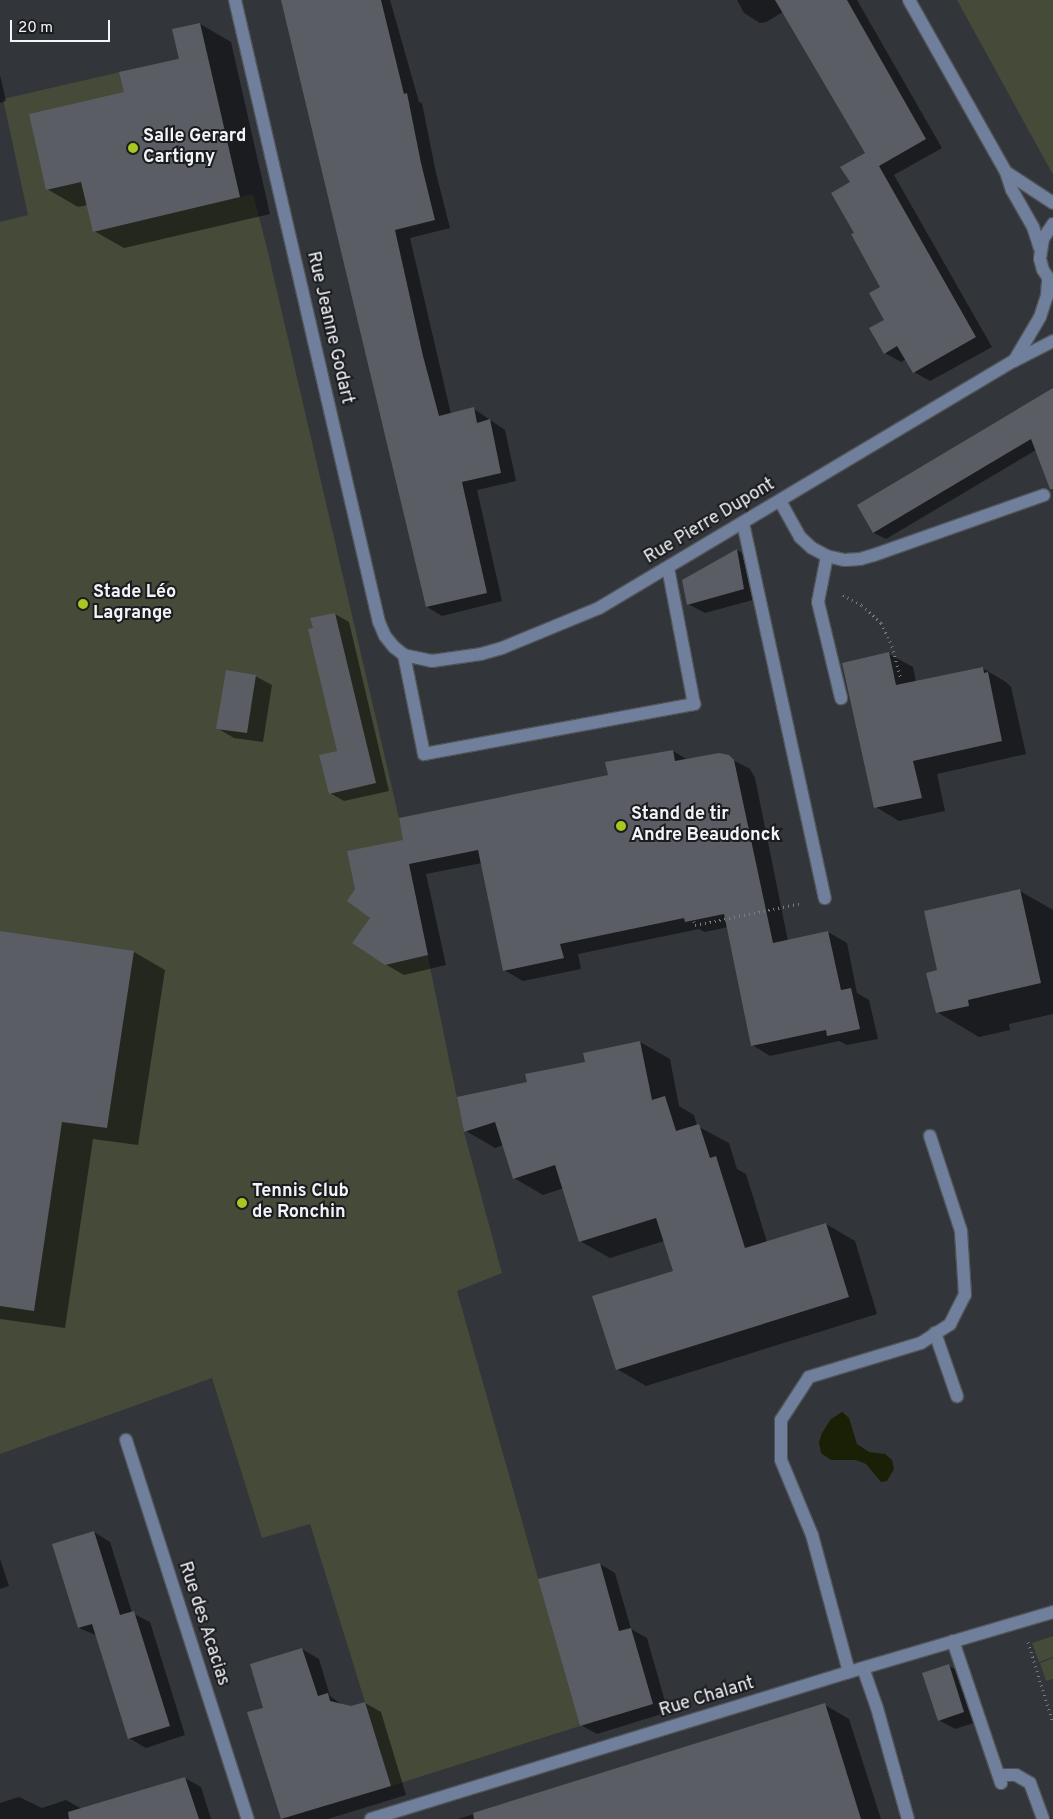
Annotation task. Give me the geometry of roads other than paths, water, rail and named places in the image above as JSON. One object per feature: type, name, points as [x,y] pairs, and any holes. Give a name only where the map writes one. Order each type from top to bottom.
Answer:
[{"type":"street","name":"Rue Jeanne Godart","points":[[235,0],[379,622],[385,636],[404,655]]},
{"type":"street","points":[[909,0],[1006,172],[1012,190],[1033,227],[1040,248],[1042,270],[1050,283]]},
{"type":"street","points":[[1006,172],[1053,203]]},
{"type":"street","points":[[1040,248],[1043,239],[1053,224]]},
{"type":"street","name":"Rue Pierre Dupont","points":[[1014,361],[1040,317],[1050,283]]},
{"type":"street","name":"Rue Pierre Dupont","points":[[404,655],[432,661],[447,660],[502,648],[590,612],[668,568],[1014,361],[1053,341]]},
{"type":"street","points":[[780,501],[800,537],[812,548],[827,556],[845,560],[860,559],[1044,495]]},
{"type":"street","points":[[743,523],[825,898]]},
{"type":"street","points":[[827,556],[818,602],[841,698]]},
{"type":"street","points":[[404,655],[424,754],[694,704],[668,568]]},
{"type":"street","points":[[849,1672],[812,1535],[781,1460],[781,1420],[809,1377],[921,1343],[950,1324],[965,1295],[961,1230],[930,1136]]},
{"type":"street","points":[[936,1334],[957,1396]]},
{"type":"street","name":"Rue des Acacias","points":[[126,1440],[248,1819]]},
{"type":"street","name":"Rue Chalant","points":[[371,1819],[849,1672],[1021,1623],[1053,1612]]},
{"type":"street","points":[[953,1642],[1000,1779],[1016,1774],[1030,1782],[1043,1819]]},
{"type":"street","points":[[863,1668],[908,1819]]},
{"type":"place","name":"Salle Gerard Cartigny","points":[[133,148]]},
{"type":"place","name":"Stade Léo Lagrange","points":[[83,604]]},
{"type":"place","name":"Stand de tir Andre Beaudonck","points":[[621,826]]},
{"type":"place","name":"Tennis Club de Ronchin","points":[[242,1203]]}]
